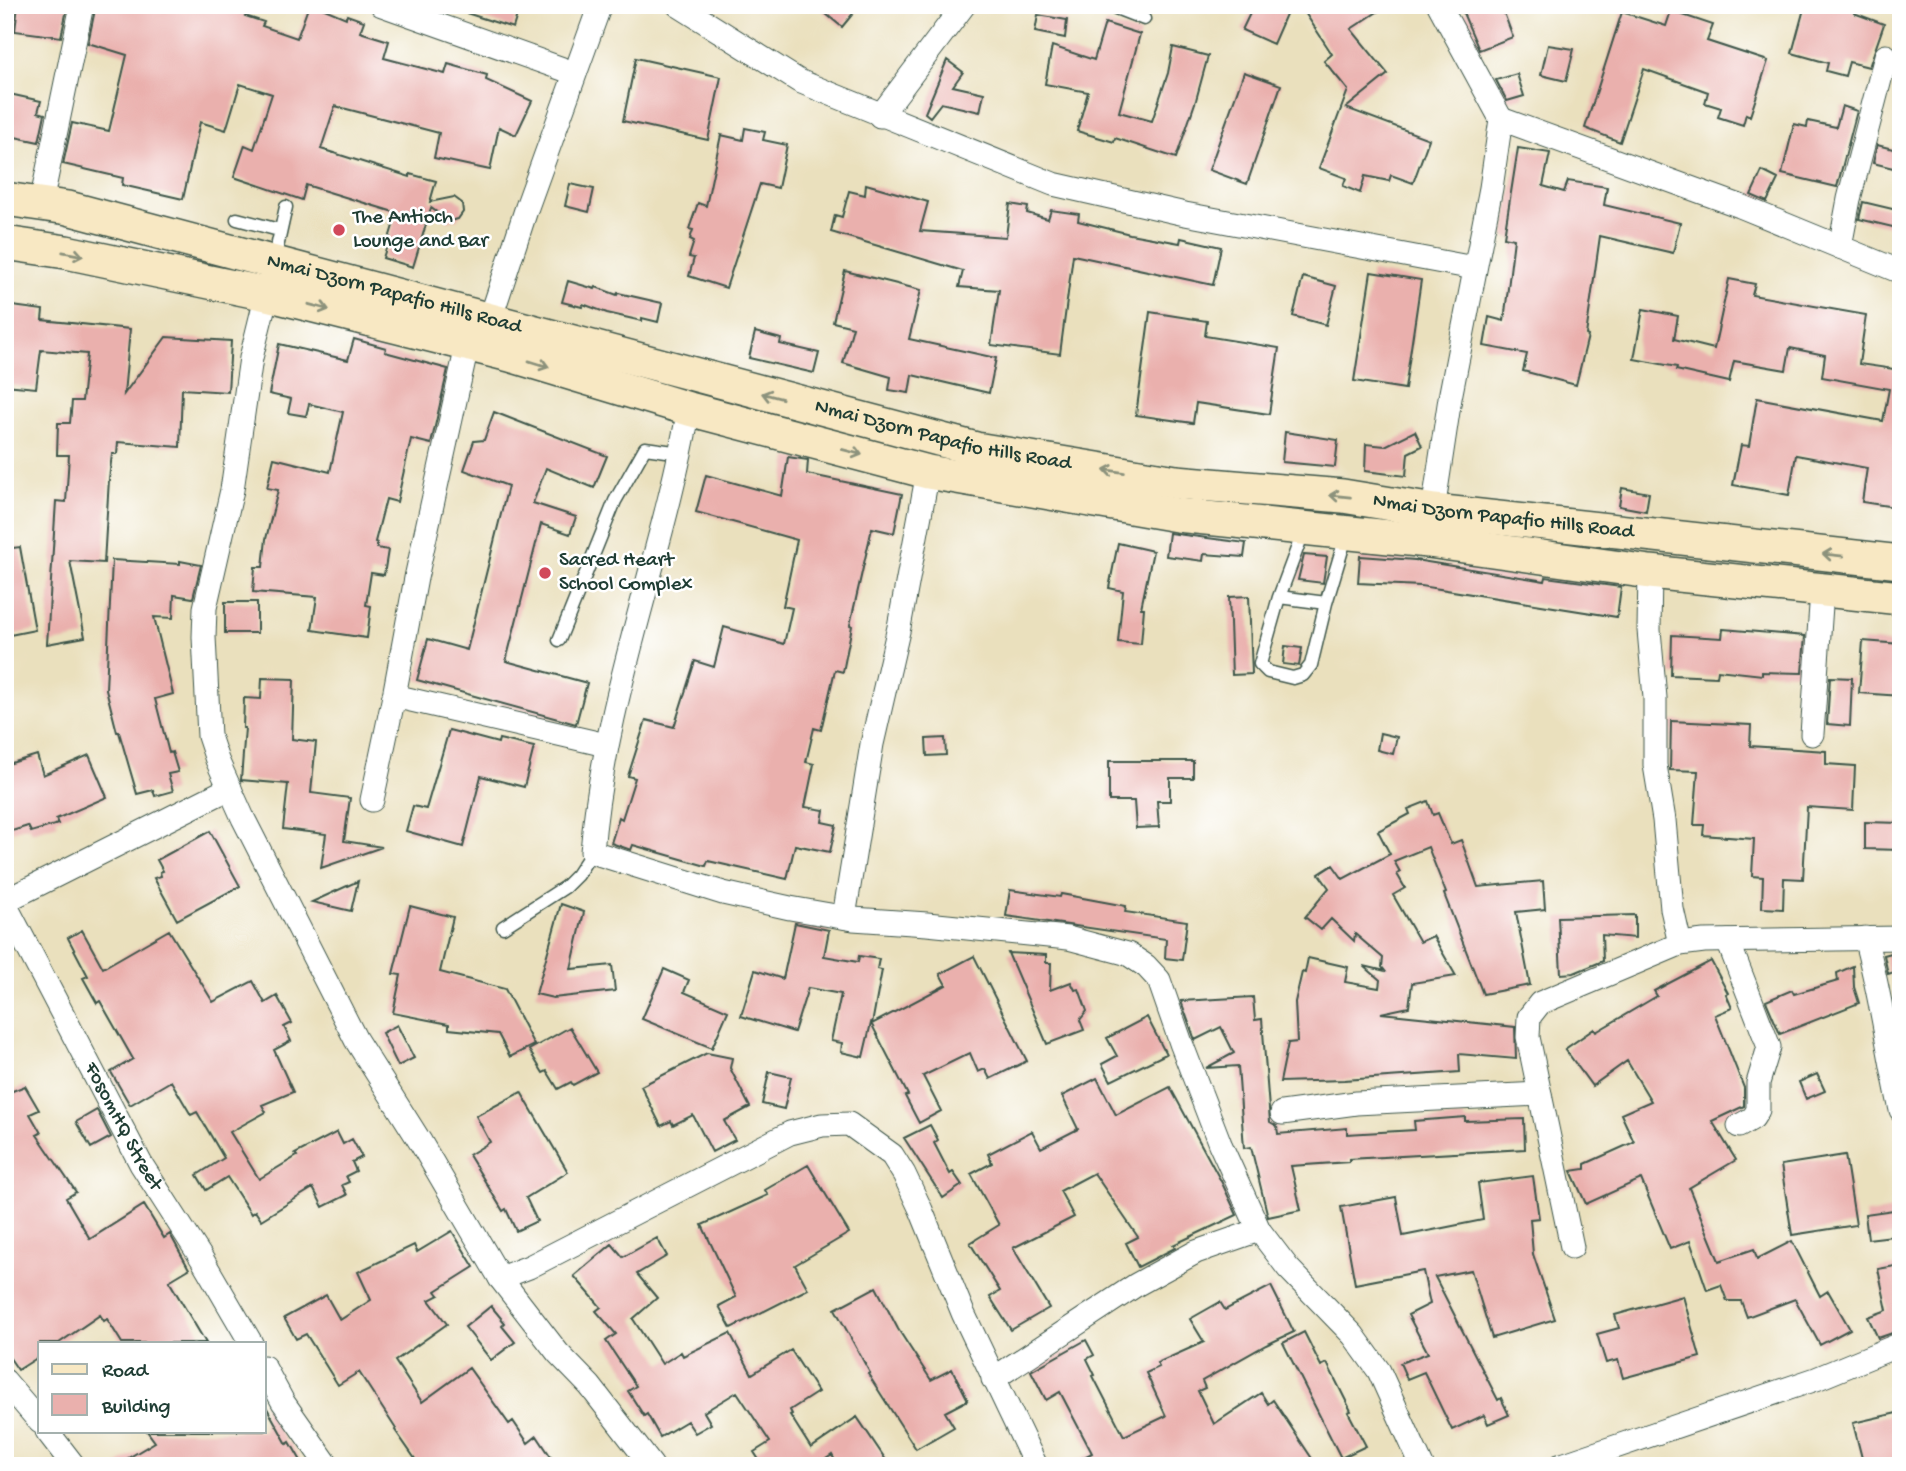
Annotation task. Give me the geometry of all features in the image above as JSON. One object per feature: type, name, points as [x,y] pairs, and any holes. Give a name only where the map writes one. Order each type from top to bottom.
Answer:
[{"type":"street","points":[[41,204],[82,5]]},
{"type":"street","points":[[382,5],[574,73]]},
{"type":"street","points":[[489,320],[600,5]]},
{"type":"street","points":[[678,5],[799,81],[1053,184],[1198,216],[1474,268]]},
{"type":"street","points":[[880,116],[964,5]]},
{"type":"street","points":[[1431,526],[1450,398],[1491,188],[1501,119],[1439,5]]},
{"type":"street","points":[[1840,247],[1849,199],[1886,56]]},
{"type":"street","points":[[1501,119],[1740,206],[1901,272]]},
{"type":"street","name":"Nmai Dzorn Papafio Hills Road","points":[[5,199],[68,208],[467,346],[510,355],[689,409],[928,472],[1177,515],[1347,533],[1431,526],[1901,562]]},
{"type":"street","name":"Nmai Dzorn Papafio Hills Road","points":[[5,243],[271,279],[489,320],[976,449],[1176,482],[1343,495],[1431,526],[1650,572],[1822,592],[1901,598]]},
{"type":"street","points":[[271,279],[251,358],[232,490],[205,608],[209,736],[230,788],[267,865],[356,1040],[500,1278],[652,1466]]},
{"type":"street","points":[[372,800],[416,578],[467,346]]},
{"type":"street","points":[[689,409],[681,453],[631,636],[606,745],[592,852],[723,893],[844,918],[1068,938],[1128,954],[1146,966],[1159,980],[1220,1144],[1259,1230],[1288,1268],[1353,1335],[1378,1371],[1422,1466]]},
{"type":"street","points":[[844,918],[872,744],[899,627],[928,472]]},
{"type":"street","points":[[1650,572],[1648,630],[1654,698],[1655,765],[1664,820],[1672,909],[1680,944]]},
{"type":"street","points":[[1812,734],[1822,592]]},
{"type":"street","points":[[394,696],[606,745]]},
{"type":"street","name":"FosomHQ Street","points":[[230,788],[5,903],[141,1164],[202,1259],[250,1342]]},
{"type":"street","points":[[1865,938],[1877,981],[1901,1110]]},
{"type":"street","points":[[1572,1247],[1528,1037],[1529,1017],[1540,1003],[1680,944],[1901,938]]},
{"type":"street","points":[[1728,941],[1769,1047],[1758,1083],[1758,1110],[1754,1118],[1739,1126]]},
{"type":"street","points":[[1282,1113],[1356,1103],[1540,1094]]},
{"type":"street","points":[[500,1278],[529,1267],[790,1133],[822,1125],[849,1124],[892,1155],[904,1174],[963,1313],[1036,1466]]},
{"type":"street","points":[[993,1379],[1136,1285],[1196,1252],[1259,1230]]},
{"type":"street","points":[[1559,1466],[1816,1379],[1901,1344]]},
{"type":"street","points":[[266,1371],[283,1402],[328,1466]]},
{"type":"street","points":[[5,1381],[38,1420]]},
{"type":"street","points":[[48,1432],[74,1466]]},
{"type":"lane","points":[[1108,5],[1144,19]]},
{"type":"lane","points":[[271,279],[279,230],[286,207]]},
{"type":"lane","points":[[237,219],[279,230]]},
{"type":"lane","points":[[559,640],[615,501],[645,448],[681,453]]},
{"type":"lane","points":[[1305,529],[1279,597],[1259,664],[1268,672],[1293,678],[1303,675],[1311,666],[1347,533]]},
{"type":"lane","points":[[1279,597],[1326,603]]},
{"type":"lane","points":[[503,927],[565,887],[577,875],[592,852]]},
{"type":"building","points":[[18,5],[68,5],[61,37],[15,31]]},
{"type":"building","points":[[96,5],[220,5],[264,22],[262,26],[297,38],[309,5],[315,5],[346,18],[347,15],[364,21],[360,32],[389,41],[384,58],[445,74],[448,64],[487,75],[486,80],[532,101],[516,135],[499,127],[490,170],[434,158],[439,133],[335,106],[321,149],[410,177],[410,174],[436,181],[430,202],[454,197],[462,203],[463,212],[458,219],[449,221],[431,208],[413,267],[383,258],[397,213],[306,185],[302,200],[234,177],[245,145],[254,149],[272,94],[240,84],[226,130],[200,122],[183,199],[122,185],[123,178],[63,164],[72,123],[109,131],[127,55],[88,43]]},
{"type":"building","points":[[455,5],[520,5],[513,28],[454,9]]},
{"type":"building","points":[[815,5],[860,5],[842,27]]},
{"type":"building","points":[[1254,5],[1290,5],[1273,44],[1242,30]]},
{"type":"building","points":[[1300,5],[1388,5],[1351,29],[1388,74],[1346,108],[1429,139],[1413,183],[1391,175],[1389,181],[1365,176],[1360,193],[1343,186],[1346,178],[1319,168],[1348,90],[1324,61],[1332,54]]},
{"type":"building","points":[[1465,5],[1501,5],[1513,37],[1479,50],[1463,13],[1467,12]]},
{"type":"building","points":[[1805,5],[1856,5],[1854,13],[1884,24],[1869,67],[1849,62],[1845,76],[1826,71],[1828,63],[1792,53]]},
{"type":"building","points":[[1671,11],[1713,25],[1707,41],[1768,61],[1750,116],[1746,114],[1743,125],[1718,117],[1721,108],[1705,103],[1708,92],[1644,69],[1620,142],[1585,128],[1622,12],[1666,26]]},
{"type":"building","points":[[1038,15],[1067,20],[1065,38],[1035,32]]},
{"type":"building","points":[[1105,23],[1140,34],[1119,112],[1152,121],[1168,73],[1173,47],[1208,56],[1176,158],[1115,138],[1114,142],[1077,131],[1088,92],[1045,84],[1052,46],[1094,60]]},
{"type":"building","points":[[1548,45],[1574,49],[1566,81],[1541,75]]},
{"type":"building","points":[[636,58],[721,77],[708,140],[623,121]]},
{"type":"building","points":[[947,60],[963,72],[953,86],[984,93],[980,112],[941,103],[930,117],[925,113]]},
{"type":"building","points":[[1244,72],[1281,85],[1247,184],[1209,170]]},
{"type":"building","points":[[1517,74],[1524,96],[1507,101],[1496,80]]},
{"type":"building","points":[[5,93],[41,101],[38,112],[45,114],[39,142],[5,135]]},
{"type":"building","points":[[1842,106],[1857,111],[1837,187],[1782,174],[1794,124],[1807,127],[1808,121],[1836,127]]},
{"type":"building","points":[[745,128],[765,132],[763,140],[787,145],[778,188],[760,184],[726,288],[689,276],[694,258],[689,257],[694,241],[690,239],[693,230],[689,229],[698,203],[706,206],[721,135],[743,140]]},
{"type":"building","points":[[1877,145],[1901,151],[1901,170],[1873,163]]},
{"type":"building","points":[[1518,148],[1550,153],[1543,186],[1564,192],[1568,181],[1607,187],[1604,205],[1680,223],[1673,253],[1600,236],[1586,335],[1588,336],[1576,385],[1523,371],[1527,354],[1484,346],[1489,317],[1504,321],[1514,239],[1504,237]]},
{"type":"building","points":[[1762,171],[1778,179],[1767,202],[1751,195]]},
{"type":"building","points":[[570,184],[594,189],[589,212],[565,206]]},
{"type":"building","points":[[866,184],[928,202],[920,231],[1006,237],[1010,204],[1028,207],[1027,213],[1048,219],[1051,210],[1079,214],[1078,221],[1130,234],[1180,243],[1181,238],[1221,247],[1213,285],[1073,255],[1060,354],[991,345],[999,290],[959,287],[963,271],[831,232],[835,215],[842,217],[849,191],[865,195]]},
{"type":"building","points":[[1863,202],[1901,211],[1901,229],[1859,219]]},
{"type":"building","points":[[845,271],[921,290],[909,339],[996,358],[989,393],[912,375],[909,393],[889,390],[891,377],[843,363],[853,327],[833,322]]},
{"type":"building","points":[[1371,272],[1421,280],[1405,389],[1354,381]]},
{"type":"building","points":[[1303,277],[1336,286],[1326,325],[1293,316]]},
{"type":"building","points":[[1729,279],[1755,284],[1752,295],[1866,315],[1859,364],[1901,370],[1901,508],[1862,502],[1867,468],[1796,455],[1789,495],[1733,485],[1741,445],[1749,446],[1757,398],[1883,421],[1889,389],[1822,377],[1825,355],[1790,348],[1786,370],[1734,361],[1729,382],[1676,370],[1677,367],[1634,359],[1643,309],[1678,316],[1674,339],[1714,349]]},
{"type":"building","points":[[568,281],[617,295],[618,293],[662,303],[658,322],[607,313],[583,304],[582,307],[562,302]]},
{"type":"building","points":[[5,305],[43,310],[42,320],[130,329],[124,394],[166,337],[231,341],[228,392],[182,389],[180,447],[118,442],[117,454],[112,454],[109,479],[104,563],[70,561],[85,637],[47,644],[56,501],[66,502],[69,455],[57,455],[58,423],[70,423],[72,401],[82,401],[87,354],[41,350],[36,388],[5,385]]},
{"type":"building","points":[[1150,312],[1207,321],[1205,336],[1279,348],[1269,414],[1196,403],[1193,423],[1136,415]]},
{"type":"building","points":[[755,332],[781,339],[780,344],[819,353],[814,373],[749,358]]},
{"type":"building","points":[[354,339],[386,348],[385,352],[448,369],[431,444],[411,439],[397,502],[386,499],[375,542],[377,548],[388,550],[384,575],[371,573],[366,605],[371,606],[367,638],[312,630],[317,597],[253,592],[255,567],[263,567],[266,539],[278,490],[267,488],[274,458],[330,472],[343,412],[309,404],[306,416],[288,413],[291,399],[269,394],[279,344],[348,360]]},
{"type":"building","points":[[494,412],[607,456],[594,488],[546,468],[533,503],[576,517],[570,534],[541,524],[506,661],[587,683],[576,724],[417,680],[428,639],[467,650],[508,486],[464,470],[474,441],[484,440]]},
{"type":"building","points":[[1415,431],[1422,446],[1408,453],[1406,476],[1365,471],[1366,444],[1385,446]]},
{"type":"building","points":[[1285,432],[1338,440],[1335,467],[1282,462]]},
{"type":"building","points":[[788,457],[808,460],[807,474],[902,494],[894,533],[872,528],[850,625],[852,626],[843,672],[835,670],[821,730],[814,728],[806,762],[814,764],[805,807],[824,810],[822,822],[836,825],[830,852],[795,845],[787,879],[708,861],[706,866],[633,845],[631,850],[611,843],[635,778],[628,776],[646,720],[674,727],[695,661],[714,667],[724,627],[784,644],[792,608],[783,606],[797,540],[696,512],[706,475],[782,496]]},
{"type":"building","points":[[1622,488],[1649,493],[1646,511],[1619,506]]},
{"type":"building","points":[[1169,533],[1246,543],[1244,557],[1204,554],[1203,561],[1166,556]]},
{"type":"building","points":[[1118,543],[1153,551],[1141,608],[1144,608],[1141,644],[1118,642],[1123,591],[1109,588]]},
{"type":"building","points":[[20,547],[35,630],[5,636],[5,549]]},
{"type":"building","points":[[1304,555],[1327,557],[1323,583],[1298,580]]},
{"type":"building","points":[[1360,556],[1415,560],[1545,581],[1546,577],[1621,587],[1617,617],[1421,586],[1358,583]]},
{"type":"building","points":[[112,560],[180,564],[180,561],[201,565],[193,598],[174,595],[173,618],[154,617],[173,694],[155,699],[169,753],[172,752],[178,772],[168,774],[173,791],[155,796],[153,790],[137,794],[106,689]]},
{"type":"building","points":[[1249,596],[1252,674],[1232,675],[1229,597]]},
{"type":"building","points":[[225,602],[257,602],[257,633],[225,633]]},
{"type":"building","points":[[1723,629],[1805,636],[1802,673],[1762,672],[1762,675],[1718,670],[1717,677],[1671,675],[1672,635],[1722,638]]},
{"type":"building","points":[[1863,641],[1901,644],[1901,696],[1859,693]]},
{"type":"building","points":[[1285,646],[1302,648],[1299,666],[1283,664]]},
{"type":"building","points":[[1830,677],[1852,678],[1850,726],[1827,724]]},
{"type":"building","points":[[262,678],[294,679],[292,739],[316,742],[311,793],[350,798],[344,841],[382,847],[321,868],[326,834],[283,829],[288,784],[241,780],[244,698],[261,699]]},
{"type":"building","points":[[1671,721],[1751,725],[1750,746],[1826,751],[1826,764],[1855,766],[1853,810],[1807,807],[1803,879],[1784,878],[1783,909],[1762,908],[1763,877],[1752,876],[1754,839],[1703,835],[1704,825],[1694,825],[1698,771],[1670,770]]},
{"type":"building","points":[[449,730],[498,743],[499,739],[534,747],[524,787],[481,776],[463,847],[406,831],[413,806],[426,809]]},
{"type":"building","points":[[1380,733],[1397,737],[1393,754],[1377,750]]},
{"type":"building","points":[[945,738],[946,755],[927,756],[926,739]]},
{"type":"building","points":[[37,755],[43,775],[89,755],[107,797],[56,819],[58,824],[31,832],[28,826],[12,831],[9,822],[5,823],[5,765]]},
{"type":"building","points":[[1109,761],[1193,761],[1193,778],[1170,778],[1170,801],[1157,801],[1159,827],[1136,828],[1134,801],[1109,801]]},
{"type":"building","points":[[1428,801],[1433,815],[1438,813],[1451,844],[1461,840],[1478,887],[1543,881],[1545,909],[1516,912],[1530,985],[1483,994],[1428,847],[1394,861],[1400,872],[1397,874],[1405,888],[1393,895],[1420,942],[1433,936],[1456,976],[1412,983],[1409,1007],[1381,1013],[1515,1027],[1516,1059],[1459,1054],[1460,1072],[1280,1082],[1288,1043],[1297,1042],[1295,1002],[1308,958],[1348,967],[1345,982],[1379,988],[1380,980],[1364,966],[1385,971],[1382,967],[1383,958],[1355,934],[1354,941],[1331,919],[1321,930],[1305,917],[1329,888],[1319,874],[1333,865],[1343,879],[1390,854],[1378,831],[1410,814],[1408,809]]},
{"type":"building","points":[[1865,822],[1901,823],[1901,850],[1865,849]]},
{"type":"building","points":[[210,831],[240,886],[177,920],[154,878],[161,876],[160,872],[163,871],[157,860]]},
{"type":"building","points":[[358,881],[351,911],[312,902]]},
{"type":"building","points":[[1010,890],[1060,897],[1061,894],[1126,906],[1125,912],[1187,921],[1182,960],[1165,958],[1166,939],[1006,916]]},
{"type":"building","points":[[561,904],[584,912],[571,969],[612,965],[615,991],[553,998],[536,994]]},
{"type":"building","points":[[410,906],[453,917],[440,972],[505,989],[534,1045],[510,1057],[498,1034],[449,1029],[449,1024],[393,1013],[401,975],[393,974]]},
{"type":"building","points":[[1635,915],[1635,938],[1602,935],[1603,961],[1574,973],[1561,974],[1558,917]]},
{"type":"building","points":[[795,923],[829,930],[824,956],[858,962],[859,956],[879,959],[877,969],[882,970],[872,1024],[946,985],[940,974],[974,956],[1027,1061],[990,1079],[985,1069],[978,1072],[970,1053],[923,1076],[941,1111],[919,1123],[905,1096],[908,1095],[871,1023],[863,1057],[841,1052],[842,1043],[831,1041],[841,994],[808,988],[794,1032],[741,1016],[755,970],[783,979]]},
{"type":"building","points":[[82,930],[103,968],[169,930],[213,1002],[253,981],[265,1003],[277,996],[292,1023],[284,1027],[291,1041],[274,1050],[293,1092],[262,1105],[266,1112],[230,1132],[259,1179],[297,1156],[295,1154],[337,1132],[343,1144],[352,1139],[362,1157],[352,1162],[356,1171],[346,1176],[349,1182],[342,1185],[347,1195],[323,1207],[313,1188],[261,1220],[255,1211],[251,1214],[227,1177],[206,1190],[197,1175],[224,1158],[197,1112],[191,1115],[171,1081],[130,1105],[111,1072],[133,1059],[100,1001],[97,1003],[83,978],[88,976],[68,938]]},
{"type":"building","points":[[1901,952],[1901,970],[1888,974],[1884,955]]},
{"type":"building","points":[[1008,953],[1046,955],[1046,963],[1051,963],[1050,990],[1071,982],[1075,990],[1079,989],[1087,1011],[1080,1020],[1084,1030],[1047,1044]]},
{"type":"building","points":[[1711,961],[1728,993],[1726,994],[1732,1008],[1715,1015],[1744,1088],[1744,1106],[1712,1121],[1736,1160],[1689,1188],[1719,1261],[1754,1249],[1757,1259],[1792,1241],[1820,1296],[1828,1291],[1850,1329],[1820,1345],[1795,1299],[1747,1317],[1741,1301],[1727,1301],[1721,1285],[1707,1290],[1690,1241],[1670,1249],[1641,1179],[1586,1204],[1571,1171],[1585,1169],[1585,1164],[1634,1142],[1621,1114],[1651,1101],[1627,1061],[1592,1086],[1565,1049],[1594,1029],[1596,1032],[1657,996],[1654,991]]},
{"type":"building","points":[[1853,966],[1854,987],[1859,1003],[1780,1034],[1766,1001],[1792,990],[1794,994],[1838,981],[1837,973]]},
{"type":"building","points":[[664,969],[689,980],[684,992],[728,1011],[712,1048],[642,1019]]},
{"type":"building","points":[[1253,997],[1255,1020],[1262,1019],[1270,1122],[1277,1126],[1278,1134],[1347,1128],[1347,1134],[1415,1130],[1414,1121],[1465,1117],[1465,1121],[1524,1119],[1525,1149],[1349,1159],[1349,1162],[1291,1166],[1301,1210],[1268,1217],[1251,1147],[1244,1148],[1238,1066],[1206,1068],[1234,1053],[1221,1027],[1195,1040],[1181,1001]]},
{"type":"building","points":[[1147,1017],[1166,1054],[1111,1081],[1102,1064],[1117,1056],[1107,1038]]},
{"type":"building","points":[[397,1025],[414,1058],[398,1066],[382,1033]]},
{"type":"building","points":[[570,1027],[597,1072],[573,1085],[571,1082],[558,1089],[547,1071],[543,1073],[529,1050]]},
{"type":"building","points":[[707,1053],[732,1058],[730,1068],[750,1107],[724,1121],[735,1140],[712,1152],[693,1115],[673,1125],[671,1121],[661,1126],[641,1086]]},
{"type":"building","points":[[769,1072],[791,1077],[784,1109],[762,1104]]},
{"type":"building","points":[[1817,1074],[1825,1091],[1806,1099],[1799,1082]]},
{"type":"building","points":[[1097,1078],[1116,1115],[1170,1087],[1237,1215],[1173,1245],[1175,1248],[1138,1267],[1126,1243],[1138,1237],[1094,1173],[1060,1191],[1074,1217],[1013,1248],[1049,1308],[1011,1330],[990,1297],[1000,1291],[970,1243],[999,1225],[971,1174],[992,1163],[988,1154],[1032,1131],[1041,1148],[1078,1129],[1062,1096]]},
{"type":"building","points":[[25,1086],[39,1110],[30,1114],[41,1133],[37,1135],[76,1192],[66,1198],[90,1239],[144,1205],[164,1238],[170,1234],[189,1269],[169,1281],[205,1342],[121,1342],[107,1319],[104,1321],[100,1315],[60,1342],[38,1342],[38,1357],[18,1370],[5,1351],[5,1094]]},
{"type":"building","points":[[521,1092],[568,1172],[526,1198],[537,1221],[516,1231],[506,1209],[503,1211],[469,1155],[490,1142],[476,1116]]},
{"type":"building","points":[[97,1110],[111,1137],[91,1148],[76,1122]]},
{"type":"building","points":[[930,1125],[938,1140],[934,1143],[950,1174],[953,1172],[962,1185],[943,1198],[904,1138]]},
{"type":"building","points":[[1845,1155],[1856,1225],[1792,1235],[1781,1165]]},
{"type":"building","points":[[808,1165],[849,1233],[795,1265],[808,1289],[731,1328],[719,1306],[736,1297],[702,1225],[768,1195],[765,1190]]},
{"type":"building","points":[[1533,1176],[1539,1218],[1530,1219],[1533,1254],[1555,1319],[1492,1338],[1471,1270],[1435,1277],[1498,1400],[1501,1398],[1509,1415],[1488,1424],[1484,1415],[1452,1430],[1424,1372],[1407,1379],[1400,1363],[1428,1353],[1408,1315],[1430,1304],[1423,1271],[1355,1284],[1341,1207],[1396,1197],[1403,1236],[1483,1220],[1478,1183]]},
{"type":"building","points":[[1901,1209],[1901,1235],[1868,1239],[1865,1214]]},
{"type":"building","points":[[452,1231],[474,1267],[436,1291],[439,1295],[429,1300],[447,1324],[395,1361],[422,1402],[469,1368],[509,1424],[513,1421],[528,1443],[537,1436],[551,1457],[538,1466],[420,1466],[359,1372],[338,1385],[306,1334],[296,1339],[284,1318],[326,1295],[340,1320],[371,1300],[358,1272],[414,1245],[417,1252]]},
{"type":"building","points":[[657,1238],[667,1256],[637,1274],[657,1298],[633,1319],[662,1364],[681,1352],[683,1356],[730,1333],[752,1374],[791,1350],[818,1392],[790,1410],[790,1415],[811,1448],[857,1417],[890,1466],[838,1466],[832,1455],[820,1463],[822,1466],[763,1466],[754,1452],[770,1442],[737,1392],[704,1412],[711,1424],[695,1433],[687,1421],[660,1437],[647,1414],[644,1416],[628,1391],[636,1386],[606,1341],[616,1334],[596,1311],[601,1307],[574,1276],[612,1244],[623,1257]]},
{"type":"building","points":[[1901,1265],[1901,1330],[1878,1338],[1868,1317],[1887,1310],[1878,1269]]},
{"type":"building","points":[[1271,1286],[1294,1332],[1202,1381],[1205,1388],[1198,1391],[1214,1424],[1261,1393],[1268,1404],[1273,1400],[1317,1466],[1067,1466],[1092,1453],[1060,1392],[1046,1400],[1031,1371],[1086,1340],[1094,1355],[1087,1359],[1095,1375],[1093,1376],[1124,1436],[1166,1416],[1146,1373],[1159,1367],[1157,1363],[1204,1342],[1190,1319],[1220,1302],[1225,1310]]},
{"type":"building","points":[[876,1287],[898,1329],[931,1380],[952,1369],[968,1400],[945,1412],[954,1427],[916,1449],[868,1374],[870,1373],[835,1309]]},
{"type":"building","points":[[1683,1296],[1700,1357],[1623,1378],[1618,1360],[1606,1363],[1597,1334],[1619,1328],[1615,1315]]},
{"type":"building","points":[[491,1306],[505,1323],[502,1326],[515,1342],[491,1360],[465,1327]]},
{"type":"building","points":[[1304,1332],[1321,1366],[1327,1363],[1366,1446],[1341,1458],[1283,1343]]},
{"type":"building","points":[[266,1407],[287,1444],[290,1442],[304,1466],[115,1466],[155,1442],[148,1432],[266,1432]]},
{"type":"building","points":[[1901,1412],[1901,1466],[1864,1466],[1853,1423]]},
{"type":"waterway","points":[[5,1450],[8,1466]]},
{"type":"place","name":"The Antioch Lounge and Bar","points":[[339,230]]},
{"type":"place","name":"Sacred Heart School Complex","points":[[545,573]]}]
